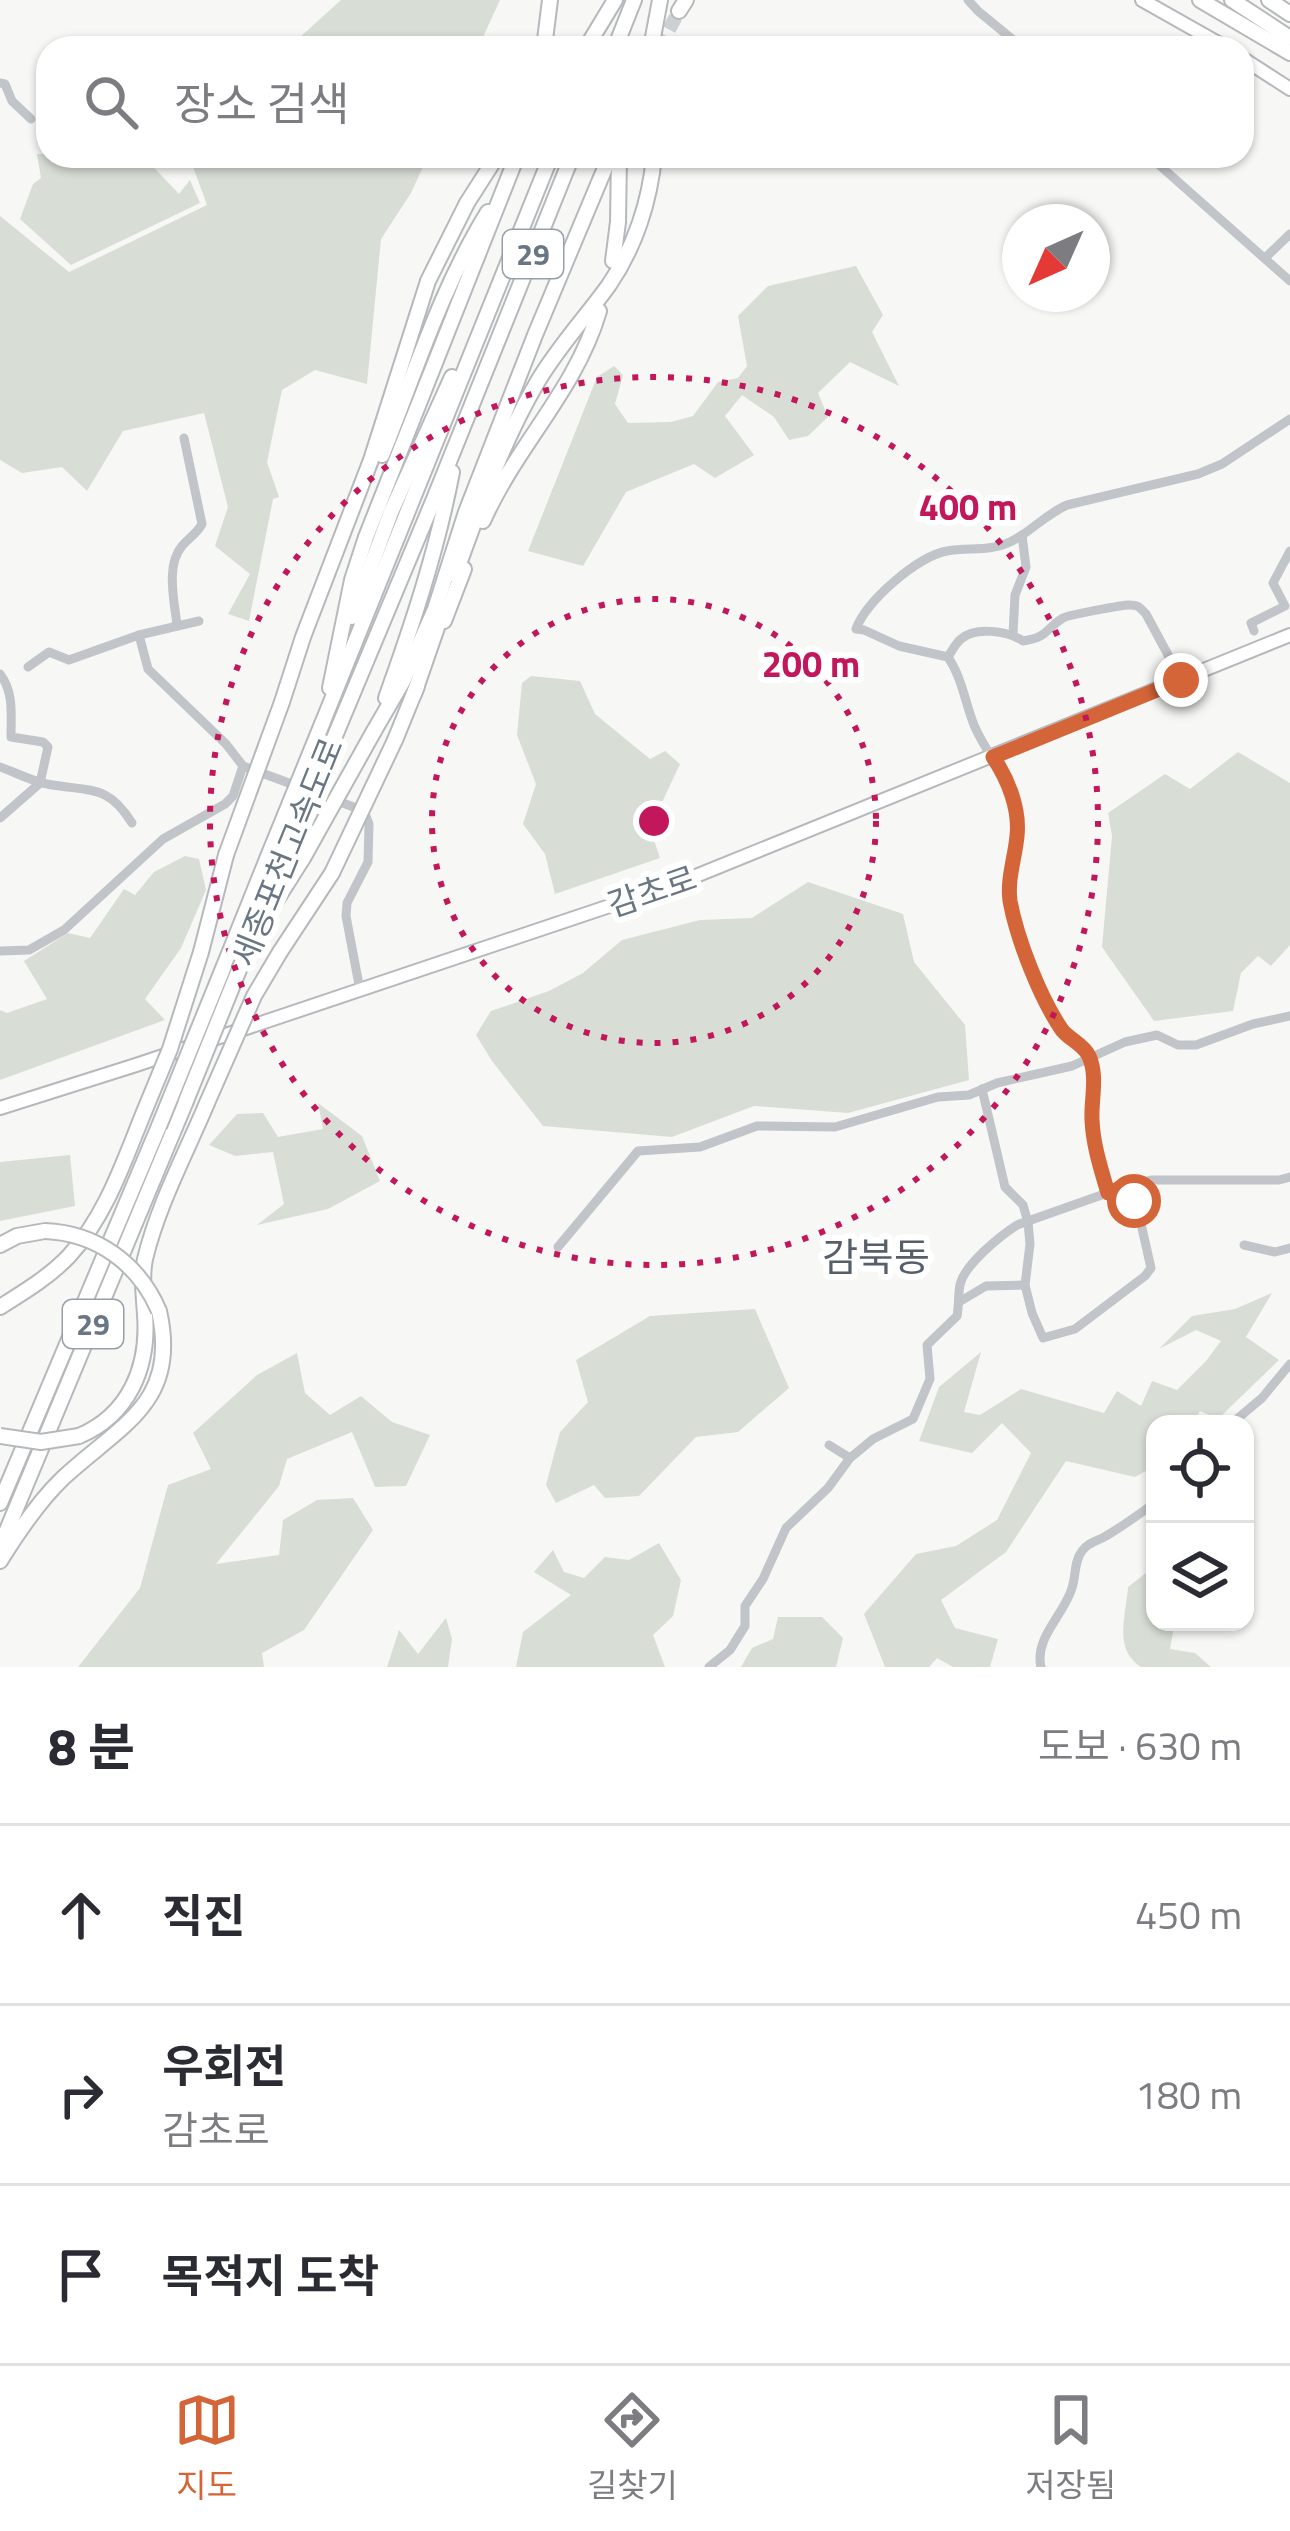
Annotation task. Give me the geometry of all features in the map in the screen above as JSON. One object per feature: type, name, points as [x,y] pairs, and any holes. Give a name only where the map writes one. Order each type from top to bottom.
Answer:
[{"type":"highway","points":[[546,36],[550,0]]},
{"type":"highway","points":[[593,36],[615,0]]},
{"type":"highway","points":[[601,36],[615,0]]},
{"type":"highway","points":[[620,36],[634,0]]},
{"type":"highway","points":[[653,36],[660,0]]},
{"type":"highway","points":[[1200,0],[1290,53]]},
{"type":"highway","points":[[1232,0],[1290,38]]},
{"type":"highway","points":[[1269,0],[1290,14]]},
{"type":"highway","points":[[282,702],[376,444],[428,281],[489,168]]},
{"type":"highway","points":[[0,1307],[52,1271],[81,1241],[108,1196],[170,1049],[226,855],[282,702],[435,312],[512,168]]},
{"type":"highway","points":[[330,727],[336,658],[352,580],[380,497],[512,168]]},
{"type":"highway","name":"세종포천고속도로","points":[[0,1547],[252,939],[295,855],[330,727],[546,168]]},
{"type":"highway","name":"세종포천고속도로","points":[[0,1503],[265,864],[459,439],[567,168]]},
{"type":"highway","points":[[295,855],[403,681],[435,609],[466,512],[535,335],[605,168]]},
{"type":"highway","points":[[613,261],[620,168]]},
{"type":"highway","points":[[414,694],[501,452],[537,382],[611,282],[628,251],[646,202],[652,168]]},
{"type":"highway","points":[[336,658],[391,512],[511,254]]},
{"type":"highway","points":[[0,1436],[41,1442],[79,1436],[111,1416],[130,1394],[146,1335],[144,1263],[207,1103],[254,996],[332,873],[395,740],[496,490],[568,384],[599,311]]},
{"type":"highway","points":[[374,730],[420,603],[459,439]]},
{"type":"highway","points":[[0,1245],[16,1236],[45,1232],[78,1236],[118,1256],[139,1276],[159,1312],[164,1334],[163,1360],[151,1397],[130,1422],[54,1487],[0,1561]]},
{"type":"main road","points":[[1142,0],[1206,36]]},
{"type":"main road","points":[[1254,66],[1290,89]]},
{"type":"main road","name":"감초로","points":[[0,1108],[681,882],[1290,635]]},
{"type":"street","points":[[968,0],[1008,36]]},
{"type":"street","points":[[0,83],[32,119]]},
{"type":"street","points":[[1163,168],[1290,281]]},
{"type":"street","points":[[1266,257],[1290,234]]},
{"type":"street","points":[[1108,1193],[1092,1119],[1095,1082],[1089,1056],[1063,1030],[1038,988],[1010,896],[1018,834],[1002,770],[975,727],[948,657],[885,642],[856,629],[892,583],[941,552],[994,548],[1022,536],[1067,505],[1198,474],[1222,464],[1290,419]]},
{"type":"street","points":[[177,626],[173,566],[181,547],[202,524],[184,439]]},
{"type":"street","points":[[1013,634],[1015,595],[1026,566],[1022,536]]},
{"type":"street","points":[[1271,643],[1251,623],[1285,606],[1273,583],[1290,550]]},
{"type":"street","points":[[948,657],[961,639],[975,631],[1013,634],[1023,641],[1047,634],[1058,620],[1074,613],[1138,606],[1181,680]]},
{"type":"street","points":[[28,668],[49,652],[69,660],[140,635],[200,621]]},
{"type":"street","points":[[1246,653],[1254,631]]},
{"type":"street","points":[[140,635],[148,669],[243,766],[359,809],[366,816],[368,862],[347,903],[346,916],[361,990]]},
{"type":"street","points":[[0,674],[11,698],[11,737],[47,745],[40,783],[0,818]]},
{"type":"street","points":[[0,951],[29,950],[64,931],[164,839],[225,804],[233,796],[243,766]]},
{"type":"street","points":[[0,767],[40,783],[106,794],[120,804],[132,824]]},
{"type":"street","points":[[558,1246],[638,1151],[700,1147],[757,1126],[836,1127],[1072,1066],[1125,1042],[1157,1036],[1196,1046],[1253,1024],[1290,1016]]},
{"type":"street","points":[[982,1089],[1005,1186],[1023,1205],[1028,1222],[1025,1286],[1043,1338],[1075,1329],[1151,1268],[1127,1186]]},
{"type":"street","points":[[709,1667],[730,1650],[745,1626],[746,1606],[786,1528],[828,1488],[850,1458],[873,1439],[913,1419],[930,1379],[927,1345],[957,1316],[960,1283],[967,1270],[1008,1231],[1152,1180],[1290,1177]]},
{"type":"street","points":[[1244,1245],[1275,1252],[1290,1248]]},
{"type":"street","points":[[959,1302],[986,1286],[1025,1286]]},
{"type":"street","points":[[1242,1415],[1290,1364]]},
{"type":"street","points":[[829,1445],[850,1458]]},
{"type":"street","points":[[1041,1667],[1038,1655],[1066,1604],[1078,1556],[1086,1545],[1146,1509]]},
{"type":"shaded area","points":[[341,0],[500,0],[484,36],[301,36]]},
{"type":"shaded area","points":[[39,168],[154,168],[179,194],[190,180],[200,203],[71,265],[20,219],[33,184],[41,178]]},
{"type":"shaded area","points":[[193,168],[422,168],[381,239],[367,384],[315,370],[282,390],[267,462],[279,497],[273,499],[249,621],[228,614],[250,574],[215,546],[228,507],[204,413],[123,431],[87,491],[62,467],[22,473],[0,460],[0,216],[69,272],[207,205]]},
{"type":"shaded area","points":[[856,266],[883,315],[872,332],[899,386],[850,362],[818,393],[828,417],[808,436],[789,440],[774,417],[742,395],[725,416],[754,455],[715,478],[694,464],[626,492],[583,566],[528,551],[597,377],[614,366],[623,375],[615,404],[628,423],[671,422],[693,416],[718,382],[738,378],[747,366],[738,316],[768,286]]},
{"type":"shaded area","points":[[531,676],[580,681],[595,714],[650,759],[665,751],[680,764],[650,828],[660,858],[555,894],[545,854],[523,824],[536,784],[517,735],[522,683]]},
{"type":"shaded area","points":[[1238,752],[1290,783],[1290,945],[1271,966],[1258,956],[1241,973],[1233,1011],[1154,1021],[1102,947],[1112,836],[1108,813],[1165,774],[1190,789]]},
{"type":"shaded area","points":[[185,856],[199,859],[206,890],[181,948],[145,999],[165,1020],[0,1080],[0,1010],[7,1013],[47,999],[24,961],[68,933],[90,938],[124,889],[135,895],[154,872]]},
{"type":"shaded area","points":[[808,882],[903,914],[914,962],[965,1025],[969,1080],[848,1113],[754,1106],[672,1137],[543,1126],[476,1035],[491,1011],[549,991],[583,973],[622,940],[700,920],[752,918]]},
{"type":"shaded area","points":[[318,1103],[362,1136],[380,1181],[328,1209],[257,1225],[284,1204],[273,1152],[235,1156],[209,1145],[237,1114],[263,1113],[278,1137],[323,1129]]},
{"type":"shaded area","points":[[70,1155],[75,1206],[0,1221],[0,1162]]},
{"type":"shaded area","points":[[1272,1293],[1246,1337],[1279,1360],[1222,1415],[1200,1411],[1198,1415],[1146,1415],[1146,1471],[1135,1477],[1066,1461],[1006,1552],[941,1600],[955,1628],[998,1639],[990,1667],[953,1667],[937,1658],[929,1667],[885,1667],[864,1614],[916,1554],[956,1546],[997,1520],[1031,1453],[1002,1423],[972,1453],[919,1441],[939,1387],[981,1352],[964,1412],[980,1415],[1021,1389],[1104,1413],[1117,1391],[1141,1406],[1152,1381],[1177,1390],[1221,1341],[1196,1330],[1159,1349],[1192,1316],[1235,1309]]},
{"type":"shaded area","points":[[755,1309],[789,1388],[738,1432],[696,1437],[639,1496],[605,1498],[594,1485],[556,1503],[546,1485],[560,1432],[588,1402],[576,1360],[650,1316]]},
{"type":"shaded area","points":[[297,1353],[305,1393],[330,1415],[361,1396],[392,1422],[430,1435],[406,1486],[375,1487],[352,1432],[287,1459],[279,1486],[216,1564],[279,1555],[283,1520],[317,1500],[353,1498],[373,1530],[304,1630],[262,1653],[264,1667],[78,1667],[140,1588],[168,1485],[211,1469],[193,1433],[257,1375]]},
{"type":"shaded area","points":[[659,1543],[681,1580],[673,1616],[653,1635],[665,1667],[516,1667],[523,1632],[571,1595],[534,1572],[553,1550],[564,1572],[584,1578],[605,1557],[629,1560]]},
{"type":"shaded area","points":[[1146,1573],[1146,1631],[1173,1631],[1170,1649],[1195,1653],[1211,1667],[1141,1667],[1132,1660],[1123,1631],[1128,1587]]},
{"type":"shaded area","points":[[778,1617],[822,1617],[843,1638],[836,1667],[741,1667],[752,1648],[773,1639]]},
{"type":"shaded area","points":[[446,1618],[452,1639],[448,1667],[387,1667],[399,1630],[418,1654]]},
{"type":"tunnel","points":[[665,36],[679,11]]},
{"type":"district","name":"감북동","points":[[876,1256]]},
{"type":"route","points":[[1134,1201],[1127,1186],[1108,1193],[1092,1119],[1095,1082],[1089,1056],[1063,1030],[1030,966],[1010,896],[1018,834],[1012,797],[993,757],[1181,680]]}]
